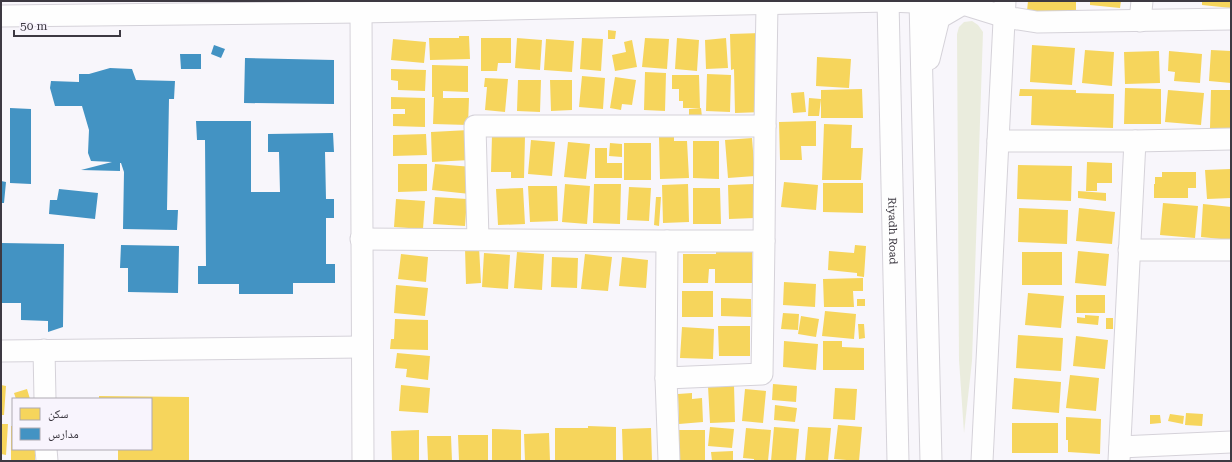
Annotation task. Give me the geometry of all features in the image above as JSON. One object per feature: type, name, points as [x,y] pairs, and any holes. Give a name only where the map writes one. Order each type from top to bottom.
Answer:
[{"type":"street","points":[[1,16],[361,12],[768,5],[888,1],[997,7],[1037,22],[1141,11],[1231,19]]},
{"type":"street","name":"Riyadh Road","points":[[888,1],[898,461]]},
{"type":"street","points":[[920,2],[932,461]]},
{"type":"street","points":[[922,83],[939,18],[963,4]]},
{"type":"street","points":[[666,378],[762,374],[764,126],[768,5]]},
{"type":"street","points":[[982,461],[998,141],[997,7]]},
{"type":"street","points":[[361,12],[363,461]]},
{"type":"street","points":[[478,239],[475,126],[764,126]]},
{"type":"street","points":[[998,141],[1231,139]]},
{"type":"street","points":[[1135,141],[1119,454],[1231,442]]},
{"type":"street","points":[[361,239],[667,242],[764,241]]},
{"type":"street","points":[[667,242],[666,378],[670,461]]},
{"type":"street","points":[[1129,250],[1231,250]]},
{"type":"street","points":[[1,351],[362,347]]},
{"type":"street","points":[[44,350],[45,398]]},
{"type":"street","points":[[46,450],[47,461]]},
{"type":"shaded area","points":[[972,21],[978,25],[983,32],[972,361],[964,433],[959,360],[957,34],[959,27],[964,22]]},
{"type":"building: سكن","points":[[1028,1],[1076,1],[1076,13],[1027,11]]},
{"type":"building: سكن","points":[[1090,1],[1121,1],[1120,8],[1090,5]]},
{"type":"building: سكن","points":[[1202,1],[1231,1],[1231,8],[1202,5]]},
{"type":"building: سكن","points":[[608,30],[616,31],[615,39],[608,39]]},
{"type":"building: سكن","points":[[761,33],[763,112],[735,113],[734,69],[731,70],[730,34]]},
{"type":"building: سكن","points":[[459,36],[469,36],[470,59],[430,60],[429,38],[459,38]]},
{"type":"building: سكن","points":[[481,38],[511,38],[511,63],[498,63],[497,71],[481,71]]},
{"type":"building: سكن","points":[[517,38],[542,40],[540,70],[515,68]]},
{"type":"building: سكن","points":[[582,38],[603,39],[601,71],[580,69]]},
{"type":"building: سكن","points":[[645,38],[669,39],[667,69],[642,67]]},
{"type":"building: سكن","points":[[677,38],[699,40],[697,71],[675,69]]},
{"type":"building: سكن","points":[[726,38],[728,68],[706,69],[705,40]]},
{"type":"building: سكن","points":[[393,39],[426,42],[424,63],[391,60]]},
{"type":"building: سكن","points":[[546,39],[574,41],[572,72],[544,70]]},
{"type":"building: سكن","points":[[632,40],[637,67],[615,71],[612,55],[626,52],[624,42]]},
{"type":"building: سكن","points":[[1032,45],[1075,48],[1072,85],[1030,82]]},
{"type":"building: سكن","points":[[1085,50],[1114,52],[1112,86],[1082,83]]},
{"type":"building: سكن","points":[[1211,50],[1231,51],[1231,83],[1209,81]]},
{"type":"building: سكن","points":[[1159,51],[1160,83],[1125,84],[1124,52]]},
{"type":"building: سكن","points":[[1169,51],[1202,54],[1200,83],[1174,81],[1175,72],[1168,71]]},
{"type":"building: سكن","points":[[817,57],[851,59],[849,88],[816,86]]},
{"type":"building: سكن","points":[[432,65],[468,66],[468,92],[443,91],[443,98],[469,98],[468,125],[433,124],[434,97],[432,97]]},
{"type":"building: سكن","points":[[391,69],[426,70],[425,91],[398,90],[398,81],[391,80]]},
{"type":"building: سكن","points":[[645,72],[666,73],[665,111],[644,110]]},
{"type":"building: سكن","points":[[707,74],[731,75],[730,112],[706,111]]},
{"type":"building: سكن","points":[[672,75],[699,75],[700,108],[683,108],[683,101],[679,101],[679,89],[672,89]]},
{"type":"building: سكن","points":[[582,76],[605,78],[603,109],[579,107]]},
{"type":"building: سكن","points":[[615,77],[636,80],[632,105],[622,104],[621,110],[610,108]]},
{"type":"building: سكن","points":[[485,78],[508,79],[505,112],[485,110],[487,87],[484,87]]},
{"type":"building: سكن","points":[[518,80],[541,80],[540,112],[517,111]]},
{"type":"building: سكن","points":[[550,80],[572,80],[572,110],[551,111]]},
{"type":"building: سكن","points":[[1125,88],[1161,89],[1161,124],[1124,124]]},
{"type":"building: سكن","points":[[862,89],[863,118],[821,118],[821,90]]},
{"type":"building: سكن","points":[[1020,89],[1076,90],[1076,93],[1114,94],[1113,128],[1031,125],[1032,96],[1019,96]]},
{"type":"building: سكن","points":[[1168,90],[1204,93],[1201,125],[1165,122]]},
{"type":"building: سكن","points":[[1211,90],[1231,90],[1230,128],[1210,128]]},
{"type":"building: سكن","points":[[804,92],[806,112],[793,113],[791,93]]},
{"type":"building: سكن","points":[[391,97],[425,98],[425,127],[393,126],[393,114],[405,114],[405,109],[391,109]]},
{"type":"building: سكن","points":[[809,98],[821,99],[819,116],[808,116]]},
{"type":"building: سكن","points":[[701,108],[702,117],[689,118],[689,109]]},
{"type":"building: سكن","points":[[816,121],[816,146],[801,146],[802,160],[780,160],[779,122]]},
{"type":"building: سكن","points":[[824,124],[852,125],[851,148],[863,148],[861,180],[822,180]]},
{"type":"building: سكن","points":[[469,130],[470,160],[432,162],[431,132]]},
{"type":"building: سكن","points":[[426,134],[427,155],[393,156],[393,135]]},
{"type":"building: سكن","points":[[492,135],[525,136],[524,178],[511,178],[511,172],[491,172]]},
{"type":"building: سكن","points":[[674,136],[674,141],[687,141],[689,178],[660,179],[659,137]]},
{"type":"building: سكن","points":[[752,138],[755,176],[728,178],[725,140]]},
{"type":"building: سكن","points":[[531,140],[555,142],[552,176],[528,174]]},
{"type":"building: سكن","points":[[693,141],[719,141],[719,179],[693,178]]},
{"type":"building: سكن","points":[[568,142],[590,144],[586,179],[564,177]]},
{"type":"building: سكن","points":[[610,143],[622,144],[622,157],[609,156]]},
{"type":"building: سكن","points":[[624,143],[651,143],[651,180],[624,180]]},
{"type":"building: سكن","points":[[595,148],[607,148],[607,163],[622,163],[622,178],[595,178]]},
{"type":"building: سكن","points":[[1087,162],[1112,163],[1112,183],[1097,183],[1097,191],[1086,191]]},
{"type":"building: سكن","points":[[398,164],[427,164],[427,191],[398,192]]},
{"type":"building: سكن","points":[[435,164],[473,167],[470,194],[432,190]]},
{"type":"building: سكن","points":[[1018,165],[1072,166],[1071,201],[1017,199]]},
{"type":"building: سكن","points":[[1231,169],[1231,198],[1207,199],[1205,170]]},
{"type":"building: سكن","points":[[1162,172],[1196,172],[1196,188],[1188,188],[1188,198],[1154,198],[1155,177],[1162,177]]},
{"type":"building: سكن","points":[[784,182],[818,185],[816,210],[781,207]]},
{"type":"building: سكن","points":[[823,183],[863,183],[863,213],[823,212]]},
{"type":"building: سكن","points":[[565,184],[590,186],[587,224],[562,222]]},
{"type":"building: سكن","points":[[594,184],[621,184],[620,224],[593,223]]},
{"type":"building: سكن","points":[[688,184],[689,222],[663,223],[662,185]]},
{"type":"building: سكن","points":[[754,184],[755,218],[729,219],[728,185]]},
{"type":"building: سكن","points":[[528,186],[557,186],[558,221],[530,222]]},
{"type":"building: سكن","points":[[629,187],[651,188],[649,221],[627,220]]},
{"type":"building: سكن","points":[[523,188],[525,224],[498,225],[496,189]]},
{"type":"building: سكن","points":[[693,188],[720,188],[721,224],[693,224]]},
{"type":"building: سكن","points":[[1078,191],[1106,193],[1106,201],[1078,198]]},
{"type":"building: سكن","points":[[435,197],[467,199],[465,226],[433,224]]},
{"type":"building: سكن","points":[[656,197],[661,197],[659,226],[654,225]]},
{"type":"building: سكن","points":[[396,199],[425,201],[423,229],[394,227]]},
{"type":"building: سكن","points":[[1163,203],[1198,206],[1195,238],[1160,235]]},
{"type":"building: سكن","points":[[1203,204],[1231,207],[1231,240],[1201,237]]},
{"type":"building: سكن","points":[[1019,208],[1068,210],[1067,244],[1018,242]]},
{"type":"building: سكن","points":[[1079,208],[1115,212],[1112,244],[1076,241]]},
{"type":"building: سكن","points":[[855,245],[866,246],[864,277],[857,276],[857,273],[828,270],[829,251],[854,253]]},
{"type":"building: سكن","points":[[479,247],[481,283],[466,284],[465,248]]},
{"type":"building: سكن","points":[[716,249],[752,249],[752,283],[715,283],[715,269],[709,269],[708,283],[683,283],[683,254],[716,254]]},
{"type":"building: سكن","points":[[1078,251],[1109,254],[1106,286],[1075,283]]},
{"type":"building: سكن","points":[[517,252],[544,254],[542,290],[514,288]]},
{"type":"building: سكن","points":[[1022,252],[1062,252],[1062,285],[1022,285]]},
{"type":"building: سكن","points":[[484,253],[510,255],[508,289],[482,287]]},
{"type":"building: سكن","points":[[401,254],[428,257],[426,282],[398,279]]},
{"type":"building: سكن","points":[[585,254],[612,257],[608,291],[581,289]]},
{"type":"building: سكن","points":[[552,257],[578,258],[577,288],[551,287]]},
{"type":"building: سكن","points":[[622,257],[648,260],[646,288],[619,286]]},
{"type":"building: سكن","points":[[863,278],[863,291],[853,291],[854,307],[824,307],[823,279]]},
{"type":"building: سكن","points":[[784,282],[816,284],[815,307],[783,305]]},
{"type":"building: سكن","points":[[396,285],[428,288],[425,316],[394,313]]},
{"type":"building: سكن","points":[[682,291],[713,291],[713,317],[682,317]]},
{"type":"building: سكن","points":[[1028,293],[1064,296],[1061,328],[1025,325]]},
{"type":"building: سكن","points":[[1076,295],[1105,295],[1105,313],[1076,313]]},
{"type":"building: سكن","points":[[721,298],[751,299],[751,317],[721,316]]},
{"type":"building: سكن","points":[[857,299],[865,299],[865,306],[857,306]]},
{"type":"building: سكن","points":[[825,311],[856,314],[854,339],[822,336]]},
{"type":"building: سكن","points":[[783,313],[799,314],[798,330],[781,329]]},
{"type":"building: سكن","points":[[1085,315],[1099,316],[1098,325],[1077,323],[1077,317],[1085,318]]},
{"type":"building: سكن","points":[[801,316],[819,319],[816,337],[798,334]]},
{"type":"building: سكن","points":[[1106,318],[1113,318],[1113,329],[1106,329]]},
{"type":"building: سكن","points":[[395,319],[428,320],[428,350],[390,349],[391,339],[394,339]]},
{"type":"building: سكن","points":[[858,324],[864,324],[865,338],[859,339]]},
{"type":"building: سكن","points":[[718,326],[750,326],[750,356],[719,356]]},
{"type":"building: سكن","points":[[682,327],[714,329],[713,359],[680,358]]},
{"type":"building: سكن","points":[[1018,335],[1063,338],[1061,371],[1016,368]]},
{"type":"building: سكن","points":[[1076,336],[1108,340],[1105,369],[1073,366]]},
{"type":"building: سكن","points":[[784,341],[818,344],[816,370],[783,367]]},
{"type":"building: سكن","points":[[823,341],[842,341],[842,347],[864,348],[864,370],[823,370]]},
{"type":"building: سكن","points":[[397,353],[430,356],[428,380],[406,377],[407,369],[395,368]]},
{"type":"building: سكن","points":[[1070,375],[1099,378],[1096,411],[1066,408]]},
{"type":"building: سكن","points":[[1014,378],[1061,382],[1059,413],[1012,409]]},
{"type":"building: سكن","points":[[773,384],[797,386],[796,402],[772,400]]},
{"type":"building: سكن","points":[[1,385],[6,386],[4,415],[1,415]]},
{"type":"building: سكن","points":[[401,385],[430,388],[428,413],[399,411]]},
{"type":"building: سكن","points":[[734,385],[735,422],[710,423],[708,386]]},
{"type":"building: سكن","points":[[835,388],[857,389],[855,420],[833,419]]},
{"type":"building: سكن","points":[[27,389],[30,398],[16,398],[14,393]]},
{"type":"building: سكن","points":[[745,389],[766,391],[763,423],[742,421]]},
{"type":"building: سكن","points":[[692,393],[692,399],[702,398],[703,422],[679,424],[678,394]]},
{"type":"building: سكن","points":[[99,396],[189,397],[189,461],[118,461],[118,450],[152,450],[152,398],[99,398]]},
{"type":"building: سكن","points":[[775,405],[797,408],[795,422],[774,420]]},
{"type":"building: سكن","points":[[1186,413],[1203,414],[1202,426],[1185,425]]},
{"type":"building: سكن","points":[[1170,414],[1184,416],[1183,424],[1168,421]]},
{"type":"building: سكن","points":[[1150,415],[1160,415],[1161,423],[1150,424]]},
{"type":"building: سكن","points":[[1066,417],[1101,419],[1100,454],[1068,452],[1068,440],[1066,440]]},
{"type":"building: سكن","points":[[1012,423],[1058,423],[1058,453],[1012,453]]},
{"type":"building: سكن","points":[[1,424],[8,424],[6,455],[1,454]]},
{"type":"building: سكن","points":[[838,425],[862,427],[859,461],[834,459]]},
{"type":"building: سكن","points":[[12,426],[12,450],[35,450],[35,461],[11,461]]},
{"type":"building: سكن","points":[[588,426],[616,427],[616,461],[555,461],[555,428],[588,428]]},
{"type":"building: سكن","points":[[710,427],[734,429],[732,448],[708,446]]},
{"type":"building: سكن","points":[[774,427],[799,429],[796,461],[771,461]]},
{"type":"building: سكن","points":[[808,427],[831,428],[828,461],[805,461]]},
{"type":"building: سكن","points":[[651,428],[652,461],[623,461],[622,429]]},
{"type":"building: سكن","points":[[746,428],[771,430],[768,461],[754,461],[754,459],[743,458]]},
{"type":"building: سكن","points":[[492,429],[521,430],[521,461],[492,461]]},
{"type":"building: سكن","points":[[419,430],[419,461],[392,461],[391,431]]},
{"type":"building: سكن","points":[[676,430],[705,430],[705,461],[676,461]]},
{"type":"building: سكن","points":[[549,433],[550,461],[525,461],[524,434]]},
{"type":"building: سكن","points":[[458,435],[488,435],[488,461],[459,461]]},
{"type":"building: سكن","points":[[427,436],[451,436],[452,461],[428,461]]},
{"type":"building: سكن","points":[[733,451],[733,461],[712,461],[711,452]]},
{"type":"building: مدارس","points":[[214,45],[225,49],[221,58],[211,54]]},
{"type":"building: مدارس","points":[[180,54],[201,54],[201,69],[181,69]]},
{"type":"building: مدارس","points":[[245,58],[334,60],[334,104],[244,103]]},
{"type":"building: مدارس","points":[[110,68],[132,69],[136,80],[175,81],[174,99],[169,99],[167,210],[178,210],[177,230],[123,229],[124,172],[121,163],[120,171],[81,170],[112,162],[91,161],[88,153],[89,130],[82,106],[55,106],[50,88],[51,81],[79,82],[79,74],[89,74]]},
{"type":"building: مدارس","points":[[10,108],[31,109],[31,184],[10,183]]},
{"type":"building: مدارس","points":[[196,121],[251,121],[251,192],[280,192],[279,152],[268,152],[268,134],[333,133],[334,152],[325,152],[326,199],[334,199],[334,218],[326,218],[326,264],[335,264],[335,283],[293,283],[293,294],[239,294],[239,284],[198,284],[198,266],[206,266],[205,140],[197,140]]},
{"type":"building: مدارس","points":[[1,181],[6,182],[4,203],[1,203]]},
{"type":"building: مدارس","points":[[59,189],[98,193],[95,219],[49,214],[50,200],[57,200]]},
{"type":"building: مدارس","points":[[1,243],[64,244],[63,327],[48,332],[48,321],[21,320],[21,303],[1,303]]},
{"type":"building: مدارس","points":[[121,245],[179,246],[178,293],[128,292],[128,268],[120,268]]}]
